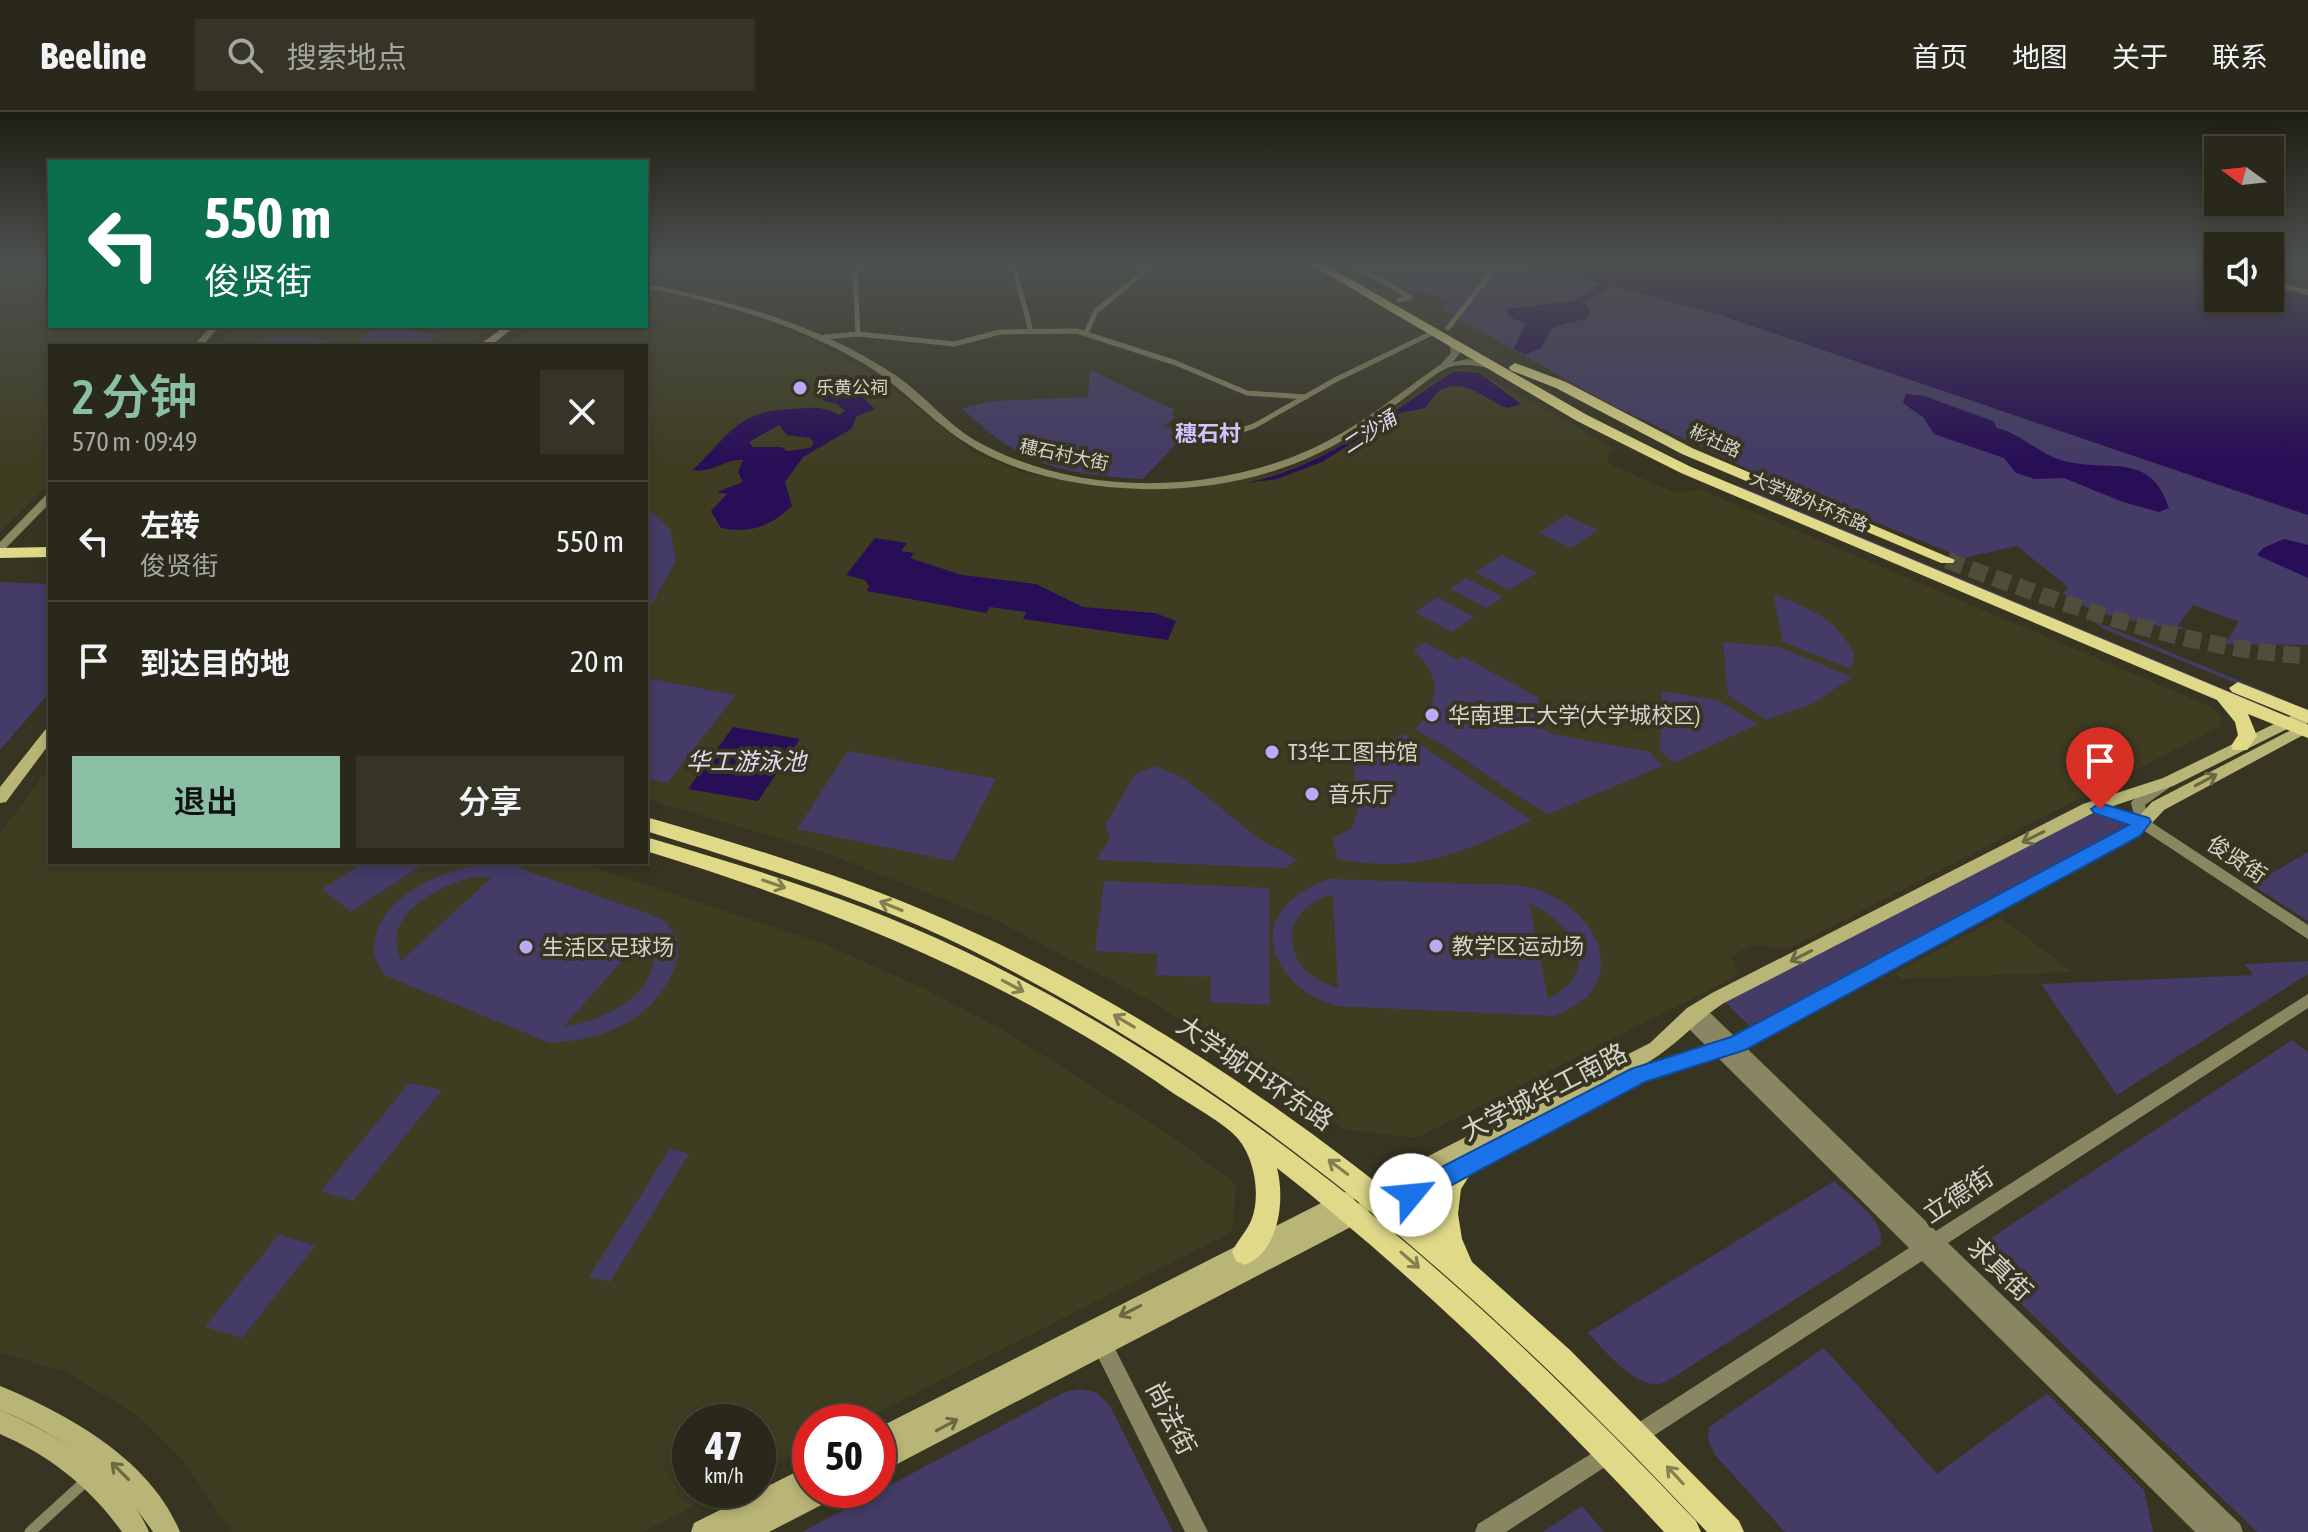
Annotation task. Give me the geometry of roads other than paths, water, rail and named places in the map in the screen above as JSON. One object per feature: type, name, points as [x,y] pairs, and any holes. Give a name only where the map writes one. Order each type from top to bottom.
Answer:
[{"type":"main road","points":[[486,344],[505,330]]},
{"type":"main road","points":[[493,344],[512,330]]},
{"type":"main road","name":"大学城外环东路","points":[[1437,330],[1515,367],[1604,423]]},
{"type":"main road","name":"大学城外环东路","points":[[1439,330],[1493,366],[1730,484],[2286,723],[2306,720]]},
{"type":"main road","name":"彬社路","points":[[1515,367],[1555,382],[1687,451],[1947,560]]},
{"type":"main road","name":"大学城外环东路","points":[[1730,484],[2306,720]]},
{"type":"main road","points":[[1,555],[48,552]]},
{"type":"main road","points":[[1,555],[48,563]]},
{"type":"main road","points":[[2204,688],[2244,720],[2248,736],[2240,746]]},
{"type":"main road","name":"大学城华工南路","points":[[896,1452],[1245,1252],[1347,1208],[1382,1202],[1461,1168],[1639,1075],[1727,1048],[2134,832],[2158,806],[2306,720]]},
{"type":"main road","points":[[0,784],[48,723]]},
{"type":"main road","name":"大学城华工南路","points":[[1382,1202],[1657,1049],[1693,1014],[2089,808],[2168,782],[2286,723]]},
{"type":"main road","points":[[0,798],[48,736]]},
{"type":"main road","name":"大学城中环东路","points":[[648,825],[693,848],[735,862],[884,903],[1049,980],[1180,1055],[1295,1135],[1466,1272],[1637,1435],[1728,1532]]},
{"type":"main road","name":"大学城中环东路","points":[[648,844],[693,848]]},
{"type":"main road","name":"大学城中环东路","points":[[735,862],[989,974],[1123,1049],[1247,1131],[1347,1208],[1481,1323],[1685,1532]]},
{"type":"main road","points":[[1245,1252],[1261,1231],[1270,1192],[1264,1164],[1247,1131]]},
{"type":"main road","points":[[1461,1168],[1450,1183],[1445,1222],[1452,1250],[1466,1272]]},
{"type":"main road","name":"大学城华工南路","points":[[896,1433],[1099,1337],[1347,1208]]},
{"type":"main road","points":[[0,1398],[59,1424],[97,1450],[136,1488],[168,1532]]},
{"type":"main road","points":[[0,1422],[42,1442],[90,1477],[137,1532]]},
{"type":"main road","points":[[703,1532],[792,1486]]},
{"type":"main road","points":[[743,1532],[792,1507]]},
{"type":"street","name":"穗石村大街","points":[[805,330],[884,372],[958,433],[989,452],[1049,472],[1099,481],[1197,481],[1285,463],[1335,440],[1444,366]]},
{"type":"street","points":[[1214,439],[1254,426],[1306,397],[1447,330]]},
{"type":"street","points":[[825,337],[858,334],[954,344],[990,334],[1031,331],[1086,333],[1176,363],[1247,393],[1306,397]]},
{"type":"street","points":[[1444,334],[1456,353],[1444,366]]},
{"type":"street","points":[[1444,366],[1468,362],[1493,366]]},
{"type":"street","points":[[1,555],[48,499]]},
{"type":"street","points":[[1,555],[48,509]]},
{"type":"street","points":[[2142,822],[2138,803],[2168,782]]},
{"type":"street","name":"俊贤街","points":[[2089,808],[2142,822],[2308,933]]},
{"type":"street","name":"立德街","points":[[1637,1435],[2308,1000]]},
{"type":"street","name":"求真街","points":[[1693,1014],[2224,1531]]},
{"type":"street","name":"尚法街","points":[[1099,1337],[1197,1532]]},
{"type":"street","points":[[1486,1532],[1610,1452]]},
{"type":"street","points":[[30,1532],[90,1477]]},
{"type":"water","points":[[1522,330],[1551,330],[1541,348],[1525,355],[1514,349]]},
{"type":"water","points":[[1765,330],[2308,330],[2308,515]]},
{"type":"water","name":"二沙涌","points":[[1454,371],[1479,373],[1521,404],[1507,408],[1464,387],[1446,388],[1435,395],[1425,408],[1400,413],[1322,462],[1277,479],[1247,483],[1306,464],[1331,451]]},
{"type":"water","points":[[839,385],[852,387],[875,409],[857,416],[851,429],[803,457],[785,482],[792,506],[784,513],[760,527],[742,530],[721,528],[711,511],[727,494],[717,492],[743,482],[738,472],[743,460],[706,470],[693,470],[735,427],[758,414],[810,408],[821,408],[839,415],[845,411],[837,404],[822,400]],"holes":[[[779,425],[787,435],[810,438],[814,443],[810,448],[787,451],[781,447],[753,447],[749,442]]]},
{"type":"water","points":[[1906,394],[1924,396],[1993,421],[1997,428],[2064,461],[2139,471],[2151,478],[2161,490],[2169,508],[2159,512],[2123,502],[2064,478],[2035,479],[2016,473],[2004,458],[1934,434],[1924,418],[1903,403]]},
{"type":"water","points":[[875,538],[907,543],[901,551],[914,553],[910,558],[962,575],[1036,584],[1083,607],[1155,613],[1176,621],[1168,640],[1023,619],[1026,612],[990,607],[986,613],[867,591],[869,586],[865,580],[846,575]]},
{"type":"water","points":[[2284,539],[2308,545],[2308,578],[2257,555],[2263,548]]},
{"type":"water","name":"华工游泳池","points":[[733,727],[800,739],[758,801],[688,789]]},
{"type":"tunnel","points":[[1947,560],[2080,608],[2169,634],[2214,644],[2308,656]]},
{"type":"place","name":"乐黄公祠","points":[[800,388]]},
{"type":"place","name":"华南理工大学(大学城校区)","points":[[1432,715]]},
{"type":"place","name":"T3华工图书馆","points":[[1272,752]]},
{"type":"place","name":"音乐厅","points":[[1312,794]]},
{"type":"place","name":"教学区运动场","points":[[1436,946]]},
{"type":"place","name":"生活区足球场","points":[[526,947]]},
{"type":"district","name":"穗石村","points":[[1208,433]]}]
